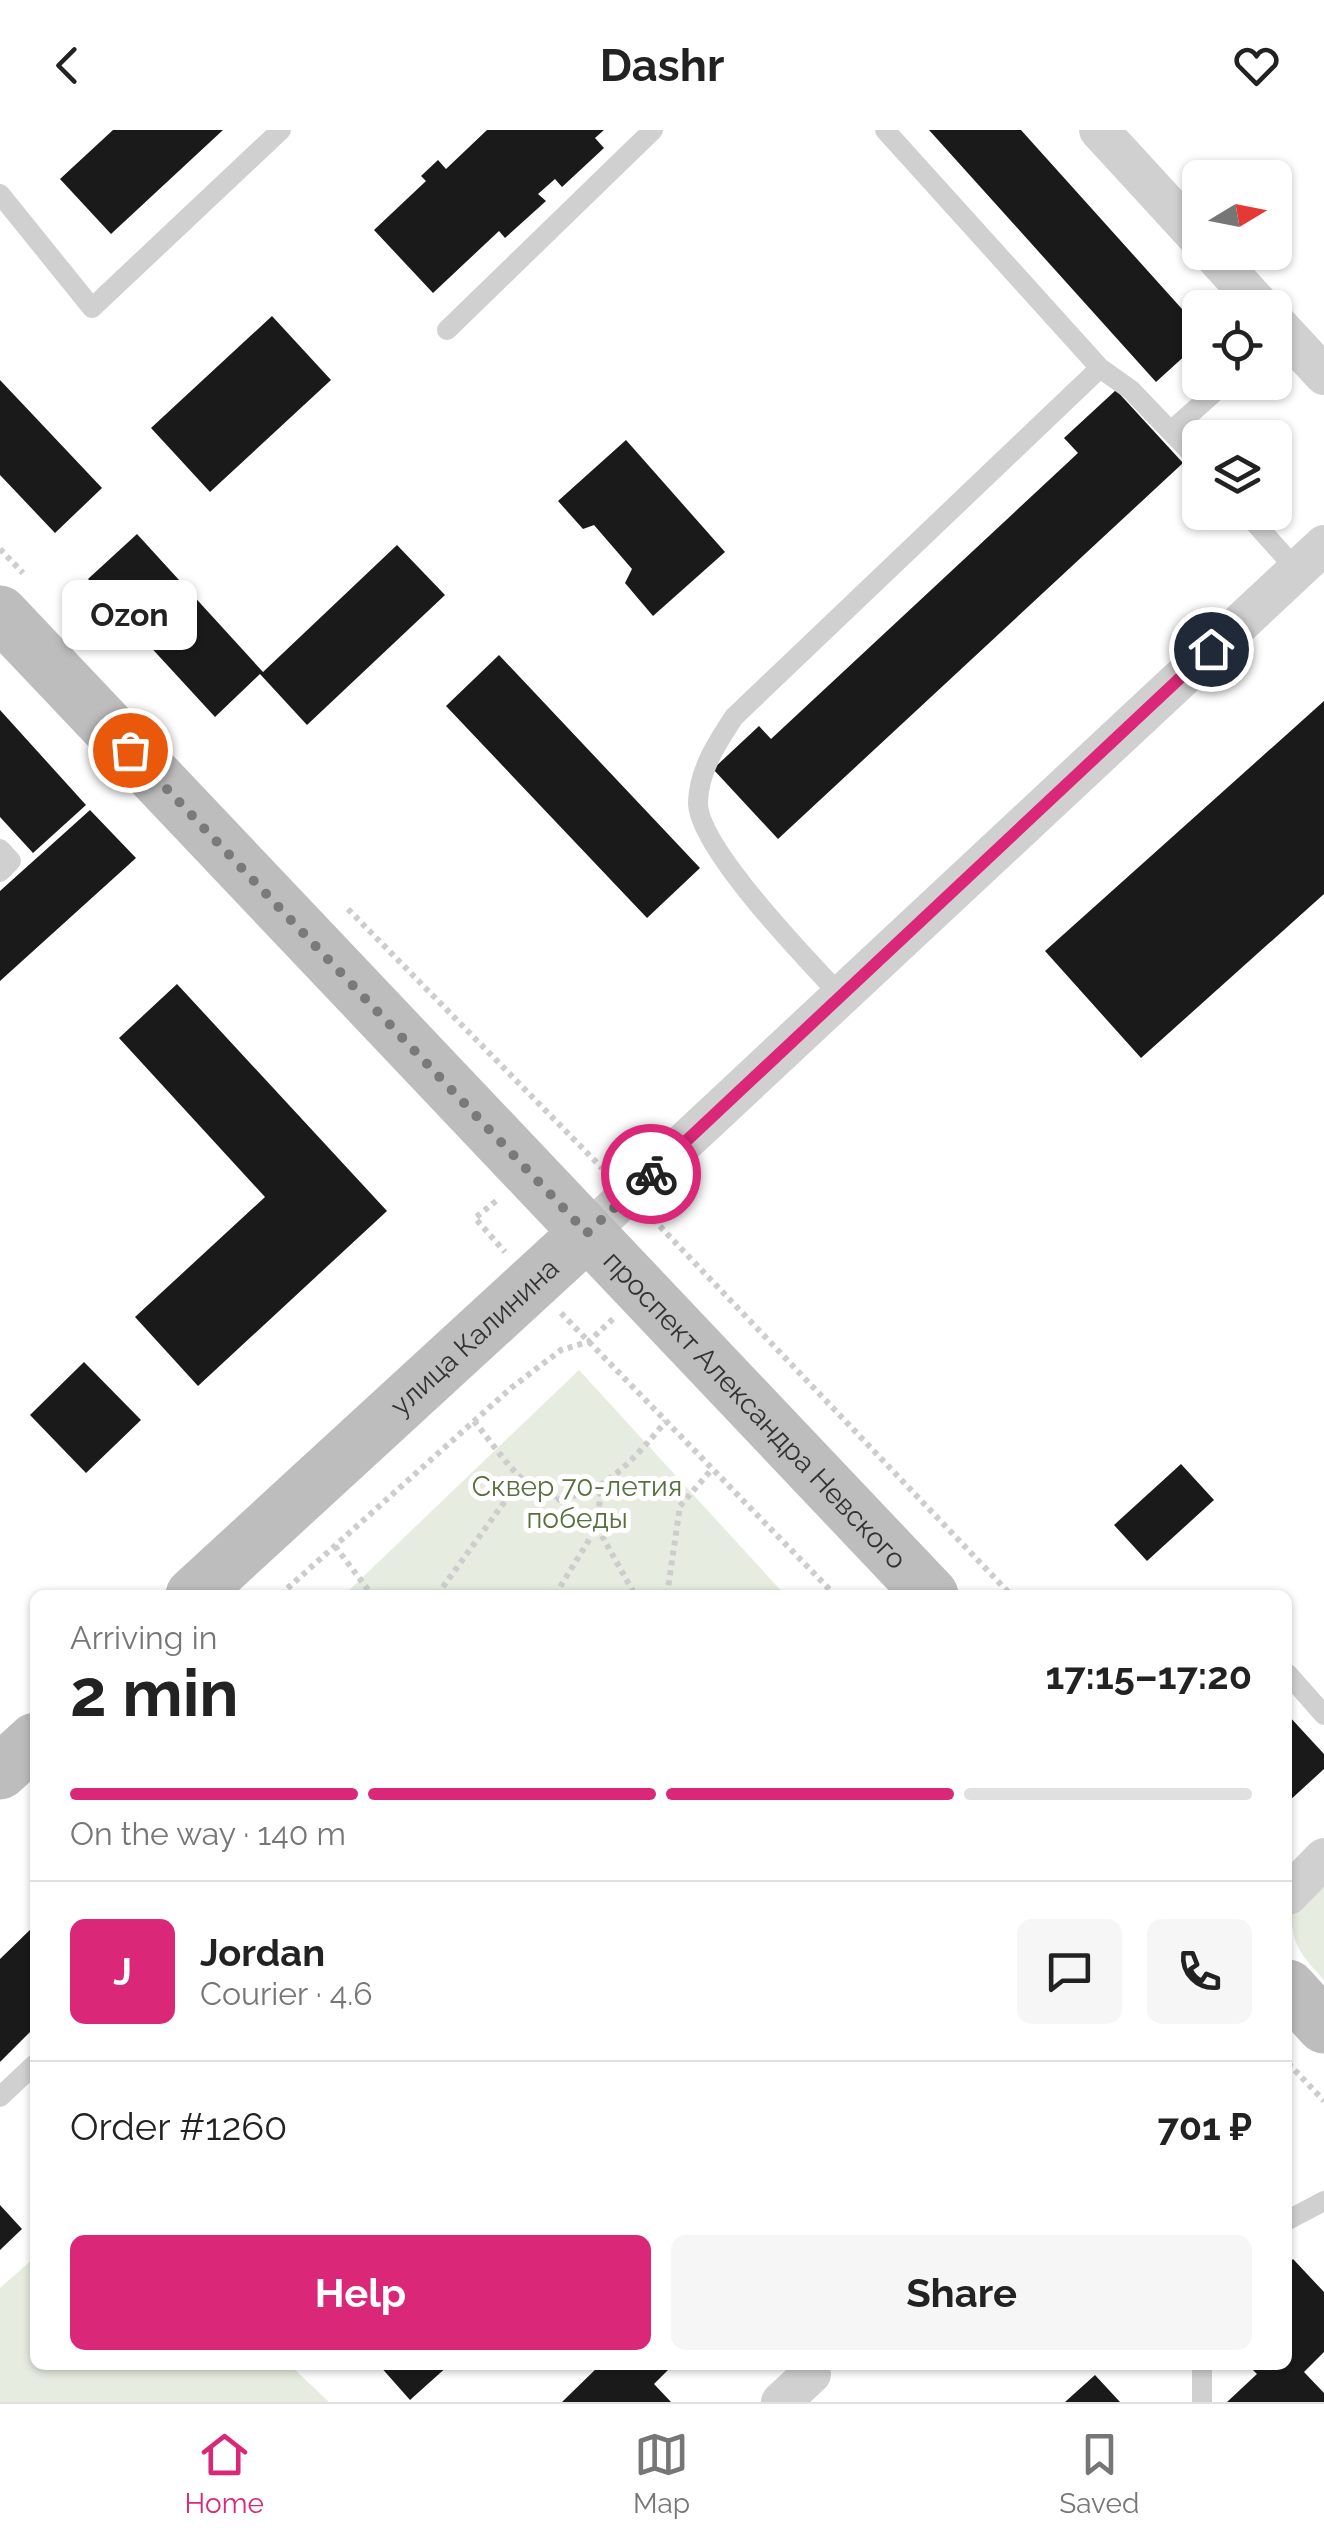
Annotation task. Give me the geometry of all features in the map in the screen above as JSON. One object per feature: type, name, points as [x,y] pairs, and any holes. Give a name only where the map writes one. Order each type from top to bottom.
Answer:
[{"type":"main road","name":"проспект Александра Невского","points":[[0,614],[926,1590]]},
{"type":"main road","name":"улица Калинина","points":[[197,1590],[587,1233]]},
{"type":"main road","points":[[0,1772],[30,1745]]},
{"type":"main road","points":[[1292,1991],[1324,2026]]},
{"type":"street","points":[[1099,130],[1182,220]]},
{"type":"street","points":[[1227,270],[1244,290]]},
{"type":"street","points":[[1292,343],[1324,375]]},
{"type":"street","name":"улица Калинина","points":[[587,1233],[1310,557]]},
{"type":"street","points":[[1292,1890],[1324,1858]]},
{"type":"street","points":[[781,2402],[811,2374]]},
{"type":"lane","points":[[0,194],[92,308],[280,130]]},
{"type":"lane","points":[[447,330],[653,130]]},
{"type":"lane","points":[[886,130],[1100,368],[1131,390],[1182,441]]},
{"type":"lane","points":[[841,996],[747,893],[714,840],[697,806],[708,756],[734,717],[1100,368]]},
{"type":"lane","points":[[1172,430],[1206,400]]},
{"type":"lane","points":[[1271,530],[1310,557]]},
{"type":"lane","points":[[0,849],[11,862],[0,872]]},
{"type":"lane","points":[[1292,1678],[1324,1714]]},
{"type":"lane","points":[[0,2097],[30,2069]]},
{"type":"lane","points":[[1292,2218],[1324,2201]]},
{"type":"lane","points":[[1202,2370],[1202,2402]]},
{"type":"path","points":[[682,1252],[1006,1590]]},
{"type":"path","points":[[286,1590],[474,1421],[560,1350],[588,1342],[830,1590]]},
{"type":"path","points":[[474,1421],[522,1479],[597,1526],[632,1590]]},
{"type":"path","points":[[558,1590],[597,1526],[602,1489],[666,1421]]},
{"type":"path","points":[[669,1590],[680,1506],[712,1469]]},
{"type":"path","points":[[440,1590],[522,1479]]},
{"type":"path","points":[[556,1497],[602,1489]]},
{"type":"path","points":[[335,1546],[368,1590]]},
{"type":"path","points":[[1292,2067],[1324,2101]]},
{"type":"green space","name":"Сквер 70-летия победы","points":[[579,1370],[780,1590],[349,1590]]},
{"type":"green space","points":[[1324,1881],[1324,1980],[1300,1950],[1292,1914]]},
{"type":"green space","points":[[30,2261],[30,2370],[295,2370],[329,2402],[0,2402],[0,2288]]},
{"type":"building","points":[[113,130],[223,130],[111,234],[60,179]]},
{"type":"building","points":[[487,130],[604,130],[595,138],[604,148],[562,187],[555,179],[538,194],[546,201],[505,238],[499,231],[433,293],[374,230],[426,181],[421,176],[438,160],[446,169]]},
{"type":"building","points":[[929,130],[1021,130],[1182,309],[1182,358],[1156,382]]},
{"type":"building","points":[[272,316],[331,380],[210,492],[151,428]]},
{"type":"building","points":[[0,380],[102,488],[55,533],[0,475]]},
{"type":"building","points":[[1116,390],[1182,464],[778,839],[713,769],[759,726],[771,739],[1078,453],[1064,438]]},
{"type":"building","points":[[626,440],[725,552],[653,616],[625,583],[632,569],[594,525],[583,529],[558,501]]},
{"type":"building","points":[[137,534],[263,672],[397,545],[445,595],[307,725],[260,674],[215,717],[88,579]]},
{"type":"building","points":[[499,655],[700,868],[647,918],[446,706]]},
{"type":"building","points":[[1324,701],[1324,894],[1141,1058],[1045,951]]},
{"type":"building","points":[[0,710],[86,805],[33,853],[0,817]]},
{"type":"building","points":[[90,810],[136,858],[0,981],[0,891]]},
{"type":"building","points":[[177,984],[387,1211],[198,1386],[135,1317],[265,1197],[119,1038]]},
{"type":"building","points":[[84,1362],[141,1420],[86,1473],[30,1415]]},
{"type":"building","points":[[1181,1464],[1214,1500],[1147,1561],[1114,1525]]},
{"type":"building","points":[[1292,1719],[1324,1754],[1324,1769],[1292,1798]]},
{"type":"building","points":[[30,1930],[30,2032],[0,2062],[0,1959]]},
{"type":"building","points":[[0,2205],[22,2229],[0,2250]]},
{"type":"building","points":[[1292,2260],[1324,2292],[1324,2352],[1304,2372],[1324,2393],[1324,2402],[1227,2402],[1257,2374],[1253,2370],[1292,2370]]},
{"type":"building","points":[[383,2370],[443,2370],[410,2400]]},
{"type":"building","points":[[595,2370],[668,2370],[654,2384],[671,2402],[562,2402]]},
{"type":"building","points":[[1095,2375],[1120,2402],[1065,2402]]},
{"type":"way so far","points":[[130,750],[587,1233],[651,1174]]},
{"type":"place","name":"Ozon","points":[[130,750]]},
{"type":"route","points":[[651,1174],[1211,649]]}]
